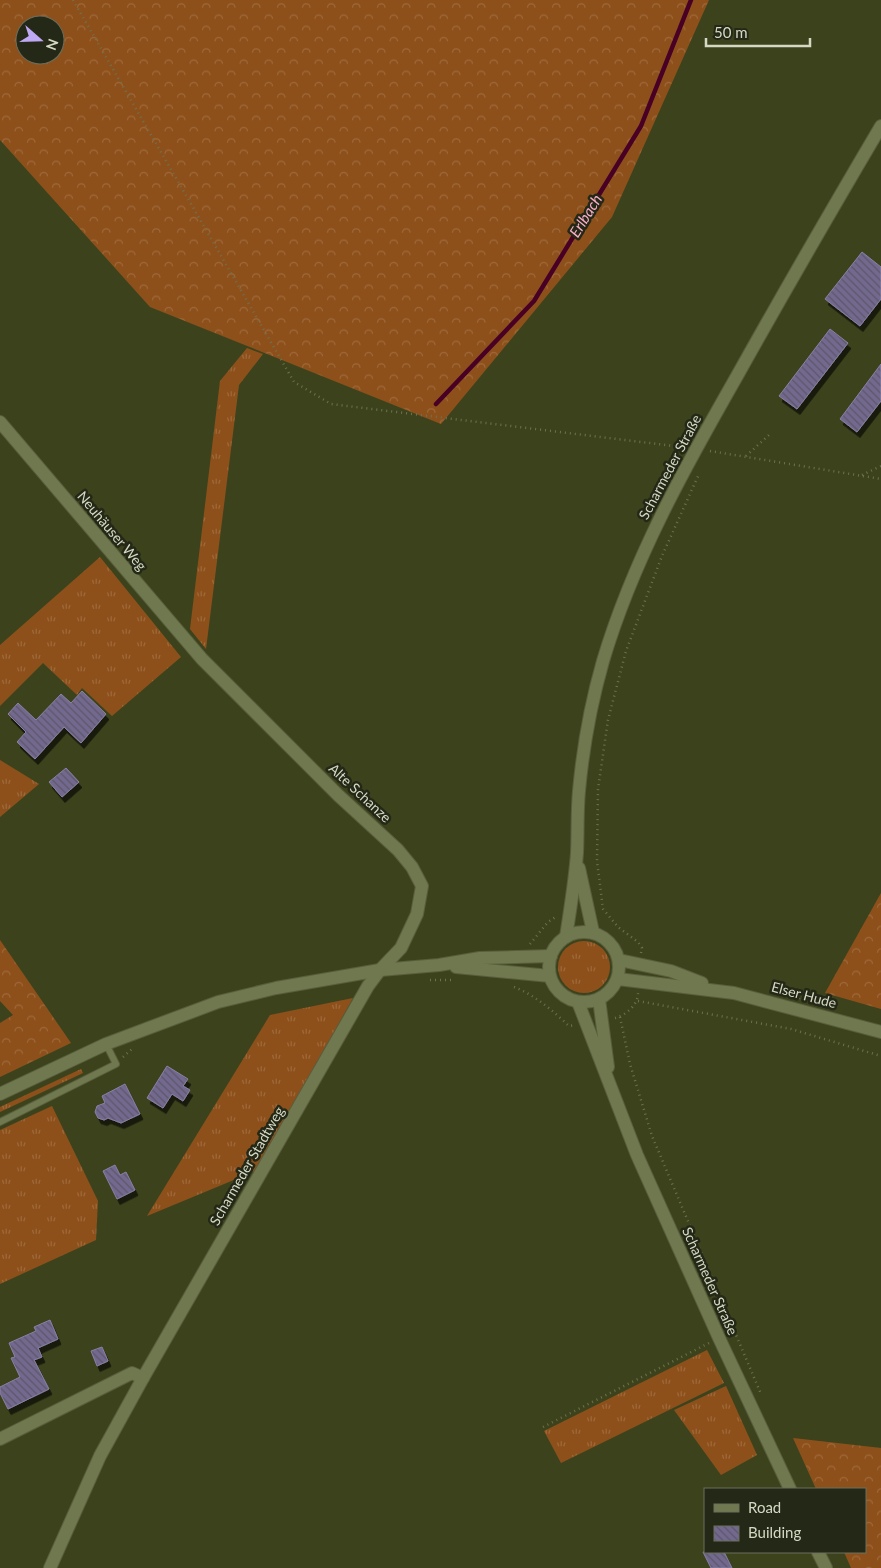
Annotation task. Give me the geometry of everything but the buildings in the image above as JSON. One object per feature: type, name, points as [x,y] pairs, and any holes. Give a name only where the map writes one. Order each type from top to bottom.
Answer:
[{"type":"street","name":"Scharmeder Straße","points":[[566,937],[577,855],[578,794],[582,759],[595,692],[604,660],[644,551],[696,448],[881,126]]},
{"type":"street","name":"Neuhäuser Weg","points":[[0,422],[202,659]]},
{"type":"street","name":"Alte Schanze","points":[[202,659],[338,794],[398,850],[412,867],[422,886],[417,914],[401,948],[380,970]]},
{"type":"street","name":"Scharmeder Straße","points":[[577,855],[593,932]]},
{"type":"street","points":[[579,932],[593,932],[613,945],[619,960],[620,970],[618,979],[607,994],[589,1002],[578,1002],[564,996],[558,990],[550,976],[549,962],[559,942],[566,937],[579,932]]},
{"type":"street","points":[[0,1094],[106,1044],[218,1002],[276,988],[380,970],[439,965],[480,958],[551,956]]},
{"type":"street","name":"Elser Hude","points":[[619,960],[671,971],[718,989],[796,1008],[881,1032]]},
{"type":"street","points":[[439,965],[550,976]]},
{"type":"street","name":"Scharmeder Stadtweg","points":[[50,1568],[100,1456],[143,1378],[368,986],[380,970]]},
{"type":"street","name":"Elser Hude","points":[[618,979],[718,989]]},
{"type":"street","name":"Scharmeder Straße","points":[[599,999],[610,1082]]},
{"type":"street","name":"Scharmeder Straße","points":[[578,1002],[637,1155],[719,1338],[790,1488]]},
{"type":"street","points":[[0,1439],[132,1373],[143,1378]]},
{"type":"street","points":[[818,1553],[826,1568]]},
{"type":"lane","points":[[0,1122],[116,1064],[106,1044]]},
{"type":"path","points":[[74,0],[294,382],[331,404],[696,448],[881,479]]},
{"type":"path","points":[[746,456],[770,434]]},
{"type":"path","points":[[708,456],[711,451]]},
{"type":"path","points":[[861,476],[881,466]]},
{"type":"path","points":[[642,948],[638,942],[618,927],[603,910],[597,861],[598,789],[608,720],[626,651],[662,556],[701,469]]},
{"type":"path","points":[[587,910],[603,910]]},
{"type":"path","points":[[527,957],[528,946],[553,916],[570,912]]},
{"type":"path","points":[[528,974],[528,994]]},
{"type":"path","points":[[764,1401],[652,1136],[630,1064],[620,1017],[638,1001],[791,1029],[881,1056]]},
{"type":"path","points":[[116,1064],[134,1046]]},
{"type":"path","points":[[543,1427],[719,1338]]},
{"type":"green space","points":[[0,0],[709,0],[612,217],[441,424],[150,307],[0,140]]},
{"type":"green space","points":[[247,348],[263,354],[239,385],[206,649],[190,629],[220,381]]},
{"type":"green space","points":[[100,557],[181,657],[112,716],[82,688],[77,695],[43,663],[0,706],[0,645]]},
{"type":"green space","points":[[0,760],[39,784],[0,817]]},
{"type":"green space","points":[[881,893],[881,1009],[825,993]]},
{"type":"green space","points":[[0,940],[71,1043],[0,1077],[0,1023],[13,1015],[0,1001]]},
{"type":"green space","points":[[584,941],[594,943],[602,949],[608,957],[610,967],[608,977],[602,985],[594,991],[584,993],[574,991],[566,985],[560,977],[558,967],[560,957],[566,949],[574,943]]},
{"type":"green space","points":[[353,998],[258,1170],[147,1216],[270,1015]]},
{"type":"green space","points":[[81,1069],[83,1073],[0,1112],[0,1107]]},
{"type":"green space","points":[[52,1106],[98,1201],[96,1240],[0,1284],[0,1130]]},
{"type":"green space","points":[[707,1350],[724,1383],[561,1463],[544,1431]]},
{"type":"green space","points":[[726,1386],[757,1455],[721,1475],[674,1410]]},
{"type":"green space","points":[[793,1438],[881,1448],[881,1568],[851,1568],[844,1553],[866,1553],[866,1488],[816,1488]]},
{"type":"waterway","name":"Erlbach","points":[[436,404],[534,301],[641,126],[691,0]]}]
